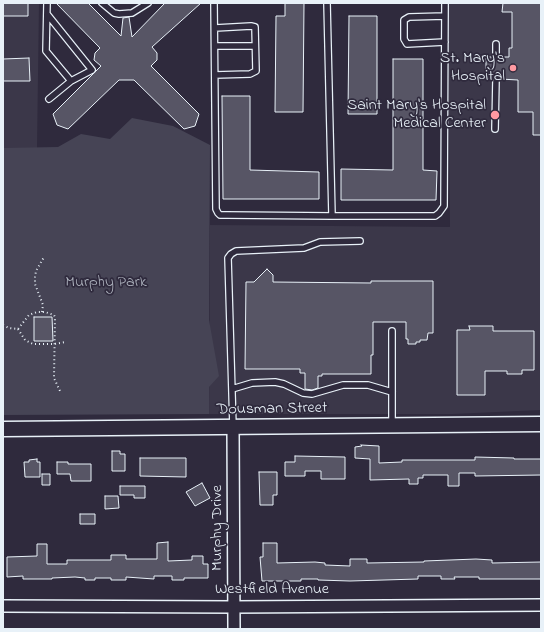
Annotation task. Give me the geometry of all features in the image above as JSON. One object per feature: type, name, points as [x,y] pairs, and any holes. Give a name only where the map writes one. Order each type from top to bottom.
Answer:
[{"type":"street","name":"Dousman Street","points":[[3,430],[541,424]]},
{"type":"street","name":"Murphy Drive","points":[[233,428],[234,629]]},
{"type":"street","name":"Westfield Avenue","points":[[3,606],[234,607],[541,605]]},
{"type":"lane","points":[[47,3],[46,51],[71,80]]},
{"type":"lane","points":[[102,3],[114,13],[119,14],[132,13],[148,3]]},
{"type":"lane","points":[[214,3],[216,208],[220,215],[227,216],[435,216],[439,213],[444,206],[445,3]]},
{"type":"lane","points":[[327,3],[332,216]]},
{"type":"lane","points":[[47,14],[92,70],[71,80],[49,99]]},
{"type":"lane","points":[[445,16],[405,18],[404,39],[407,44],[445,42]]},
{"type":"lane","points":[[215,28],[255,27],[256,70],[250,74],[215,75]]},
{"type":"lane","points":[[496,44],[496,57]]},
{"type":"lane","points":[[215,46],[255,46]]},
{"type":"lane","points":[[495,129],[496,79]]},
{"type":"lane","points":[[233,428],[228,258],[236,250],[304,248],[320,242],[360,241]]},
{"type":"lane","points":[[392,331],[392,426]]},
{"type":"lane","points":[[232,389],[252,383],[275,382],[284,384],[303,393],[312,394],[342,385],[368,386],[392,392]]},
{"type":"path","points":[[42,312],[43,305],[35,284],[35,276],[36,271],[44,257]]},
{"type":"path","points":[[18,329],[29,315],[42,312],[50,313],[55,317],[54,378],[60,391]]},
{"type":"path","points":[[3,325],[9,328],[18,329]]},
{"type":"path","points":[[18,329],[25,340],[33,344],[54,344],[66,342]]},
{"type":"shaded area","points":[[3,3],[39,3],[37,148],[3,148]]},
{"type":"shaded area","points":[[448,3],[541,3],[541,410],[453,414],[209,414],[210,225],[450,227]]},
{"type":"green space","name":"Murphy Park","points":[[132,118],[173,126],[210,145],[209,320],[219,376],[209,387],[209,414],[3,415],[3,148],[58,147],[81,134],[110,139]]},
{"type":"building","points":[[3,3],[28,3],[28,16],[3,16]]},
{"type":"building","points":[[56,3],[88,3],[121,36],[123,18],[129,17],[132,37],[165,3],[201,3],[152,47],[157,53],[157,60],[151,66],[199,114],[195,126],[184,129],[134,80],[119,80],[68,129],[57,125],[53,114],[101,66],[94,60],[95,53],[100,48]]},
{"type":"building","points":[[285,3],[304,3],[303,112],[275,112],[276,16],[285,16]]},
{"type":"building","name":"St. Mary's Hospital","points":[[503,3],[541,3],[541,135],[533,135],[533,112],[518,112],[518,80],[500,79],[496,75],[492,79],[486,79],[486,57],[492,57],[496,61],[500,57],[509,57],[509,48],[512,48],[512,12],[502,12]]},
{"type":"building","points":[[349,16],[377,16],[377,114],[348,114]]},
{"type":"building","points":[[29,58],[30,81],[3,81],[3,59]]},
{"type":"building","points":[[393,59],[423,59],[423,170],[437,171],[436,200],[341,200],[341,169],[393,170]]},
{"type":"building","points":[[222,96],[250,96],[250,170],[319,172],[319,199],[223,199]]},
{"type":"building","points":[[267,269],[273,275],[273,282],[371,283],[371,281],[433,281],[433,333],[428,333],[427,340],[420,340],[420,342],[416,342],[416,344],[408,344],[408,339],[406,339],[406,322],[373,322],[373,355],[371,355],[371,374],[322,374],[322,376],[318,376],[318,388],[312,390],[305,389],[305,373],[300,373],[300,369],[245,369],[246,282],[254,282]]},
{"type":"building","points":[[34,317],[52,317],[53,341],[34,341]]},
{"type":"building","points":[[469,326],[493,326],[493,331],[534,331],[534,370],[522,370],[522,374],[507,374],[507,371],[485,371],[485,395],[457,395],[457,330],[470,330]]},
{"type":"building","points":[[361,445],[379,446],[379,463],[402,462],[402,460],[475,460],[475,457],[541,459],[541,475],[475,476],[475,473],[459,473],[459,486],[448,486],[448,475],[423,475],[423,478],[418,478],[418,484],[409,484],[409,479],[370,480],[370,459],[355,458],[355,447],[362,446]]},
{"type":"building","points":[[112,451],[120,451],[120,454],[125,454],[125,471],[112,471]]},
{"type":"building","points":[[295,456],[345,457],[345,479],[321,479],[321,471],[305,471],[305,476],[285,476],[285,462],[295,462]]},
{"type":"building","points":[[140,458],[186,458],[186,477],[140,476]]},
{"type":"building","points":[[37,459],[37,462],[40,462],[40,477],[25,477],[24,462]]},
{"type":"building","points":[[57,462],[68,462],[68,464],[91,464],[91,481],[71,481],[70,474],[57,474]]},
{"type":"building","points":[[259,472],[277,472],[277,495],[273,495],[273,505],[260,505]]},
{"type":"building","points":[[42,474],[50,474],[50,485],[42,485]]},
{"type":"building","points":[[202,483],[210,498],[195,506],[186,492]]},
{"type":"building","points":[[120,486],[145,486],[145,498],[134,498],[134,495],[120,495]]},
{"type":"building","points":[[105,496],[118,496],[119,508],[105,509]]},
{"type":"building","points":[[80,514],[95,514],[95,524],[80,524]]},
{"type":"building","points":[[168,542],[168,561],[192,560],[192,556],[203,556],[203,564],[208,564],[208,578],[184,578],[184,580],[172,580],[172,576],[154,576],[154,579],[126,577],[126,580],[95,578],[95,580],[85,580],[85,578],[75,577],[23,579],[23,576],[7,577],[7,557],[37,556],[37,544],[47,544],[47,564],[67,564],[67,560],[111,560],[111,555],[126,555],[126,559],[157,559],[157,543]]},
{"type":"building","points":[[263,543],[277,543],[277,563],[315,562],[325,563],[325,565],[350,566],[350,559],[367,559],[367,563],[476,559],[492,560],[492,563],[541,562],[541,579],[479,579],[479,577],[454,577],[455,579],[441,579],[441,576],[418,576],[418,579],[350,581],[301,579],[301,581],[262,581],[260,557],[263,557]]},
{"type":"place","name":"St. Mary's Hospital","points":[[513,68]]},
{"type":"place","name":"Saint Mary's Hospital Medical Center","points":[[495,115]]}]
